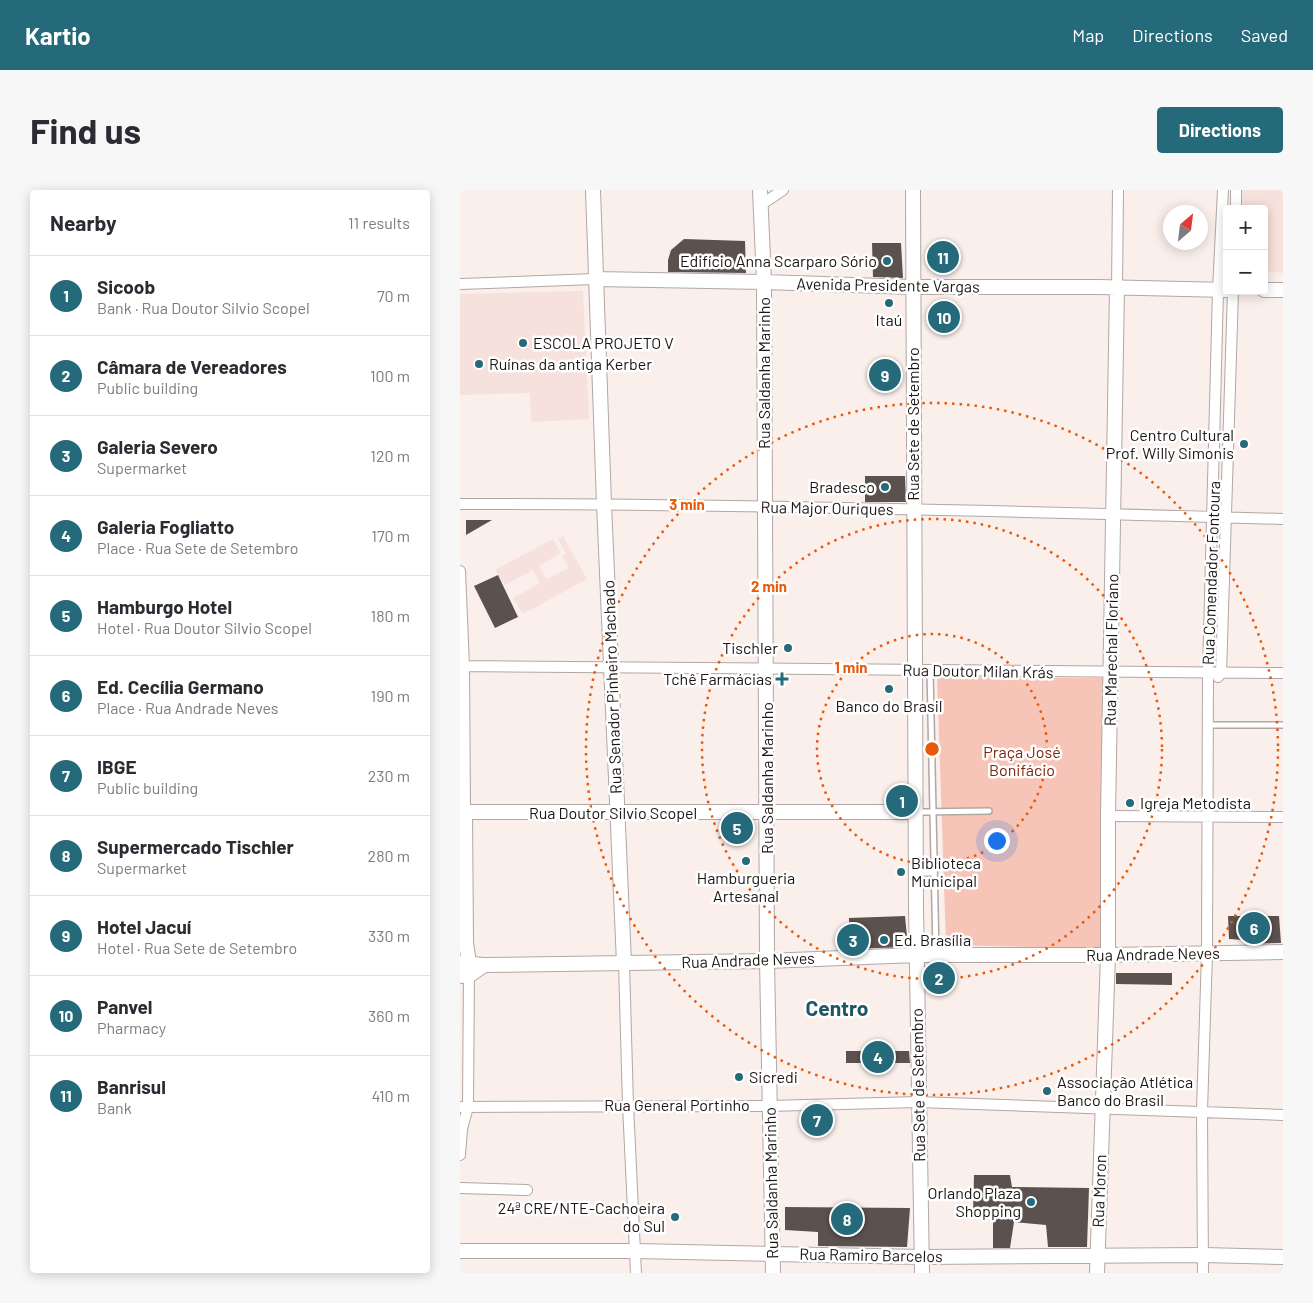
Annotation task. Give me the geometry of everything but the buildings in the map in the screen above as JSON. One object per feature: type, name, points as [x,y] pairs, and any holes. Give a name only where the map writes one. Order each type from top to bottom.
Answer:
[{"type":"street","name":"Rua Senador Pinheiro Machado","points":[[593,190],[595,279],[636,1273]]},
{"type":"street","points":[[761,197],[783,190]]},
{"type":"street","name":"Rua Sete de Setembro","points":[[913,190],[916,955],[922,1273]]},
{"type":"street","name":"Rua Marechal Floriano","points":[[1102,1109],[1108,955],[1108,816],[1118,190]]},
{"type":"street","name":"Rua Comendador Fontoura","points":[[1203,1273],[1202,1111],[1207,953],[1208,673],[1214,517],[1217,349],[1222,290],[1223,190]]},
{"type":"street","points":[[1236,190],[1236,205]]},
{"type":"street","name":"Rua Saldanha Marinho","points":[[761,197],[764,282],[767,961],[773,1273]]},
{"type":"street","name":"Avenida Presidente Vargas","points":[[460,284],[595,279],[912,287],[1222,290]]},
{"type":"street","points":[[1268,290],[1283,290]]},
{"type":"street","name":"Rua Comendador Fontoura","points":[[1209,687],[1221,673],[1233,295]]},
{"type":"street","points":[[1217,349],[1231,350]]},
{"type":"street","points":[[1216,404],[1229,405]]},
{"type":"street","name":"Rua Major Ouriques","points":[[460,504],[604,504],[1283,519]]},
{"type":"street","points":[[1212,557],[1224,558]]},
{"type":"street","points":[[460,572],[464,666],[464,1107],[460,1155]]},
{"type":"street","points":[[1210,619],[1222,619]]},
{"type":"street","name":"Rua Doutor Milan Krás","points":[[464,666],[766,669],[915,664],[930,670],[1283,674]]},
{"type":"street","name":"Rua Doutor Silvio Scopel","points":[[463,812],[916,812]]},
{"type":"street","points":[[1108,816],[1283,817]]},
{"type":"street","name":"Rua Andrade Neves","points":[[464,962],[484,965],[767,961],[916,955],[1108,955],[1283,952]]},
{"type":"street","name":"Rua General Portinho","points":[[464,1107],[769,1106],[918,1102],[1283,1115]]},
{"type":"street","name":"Rua Moron","points":[[1096,1273],[1102,1109]]},
{"type":"street","points":[[460,1188],[527,1190]]},
{"type":"street","name":"Rua Ramiro Barcelos","points":[[460,1251],[636,1251],[922,1257],[1204,1255],[1283,1257]]},
{"type":"lane","points":[[930,670],[936,955]]},
{"type":"lane","points":[[915,724],[931,724]]},
{"type":"lane","points":[[1209,725],[1283,725]]},
{"type":"lane","points":[[916,812],[989,811]]},
{"type":"lane","points":[[916,873],[934,872]]},
{"type":"shaded area","points":[[1241,190],[1283,190],[1283,273],[1268,271],[1268,205],[1240,205]]},
{"type":"shaded area","name":"ESCOLA PROJETO V","points":[[583,291],[589,419],[531,422],[530,393],[460,395],[460,294]]},
{"type":"shaded area","points":[[563,536],[587,579],[523,614],[513,598],[540,583],[533,570],[505,585],[495,570],[553,539],[561,553],[539,566],[546,579],[569,568],[562,556],[566,554],[558,539]]},
{"type":"green space","name":"Praça José Bonifácio","points":[[937,677],[1104,678],[1101,949],[946,945]]},
{"type":"place","name":"Banrisul","points":[[943,257]]},
{"type":"place","name":"Edifício Anna Scarparo Sório","points":[[887,261]]},
{"type":"place","name":"Itaú","points":[[889,303]]},
{"type":"place","name":"Panvel","points":[[944,317]]},
{"type":"place","name":"ESCOLA PROJETO V","points":[[523,343]]},
{"type":"place","name":"Ruínas da antiga Kerber","points":[[479,364]]},
{"type":"place","name":"Hotel Jacuí","points":[[885,375]]},
{"type":"place","name":"Centro Cultural Prof. Willy Simonis","points":[[1244,444]]},
{"type":"place","name":"Bradesco","points":[[885,487]]},
{"type":"place","name":"Tischler","points":[[788,648]]},
{"type":"place","name":"Tchê Farmácias","points":[[782,679]]},
{"type":"place","name":"Banco do Brasil","points":[[889,689]]},
{"type":"place","name":"Sicoob","points":[[902,801]]},
{"type":"place","name":"Igreja Metodista","points":[[1130,803]]},
{"type":"place","name":"Hamburgo Hotel","points":[[737,828]]},
{"type":"place","name":"Hamburgueria Artesanal","points":[[746,861]]},
{"type":"place","name":"Biblioteca Municipal","points":[[901,872]]},
{"type":"place","name":"Ed. Cecília Germano","points":[[1254,928]]},
{"type":"place","name":"Galeria Severo","points":[[853,940]]},
{"type":"place","name":"Ed. Brasília","points":[[884,940]]},
{"type":"place","name":"Câmara de Vereadores","points":[[939,978]]},
{"type":"place","name":"Galeria Fogliatto","points":[[878,1057]]},
{"type":"place","name":"Sicredi","points":[[739,1077]]},
{"type":"place","name":"Associação Atlética Banco do Brasil","points":[[1047,1091]]},
{"type":"place","name":"IBGE","points":[[817,1120]]},
{"type":"place","name":"Orlando Plaza Shopping","points":[[1031,1202]]},
{"type":"place","name":"24ª CRE/NTE-Cachoeira do Sul","points":[[675,1217]]},
{"type":"place","name":"Supermercado Tischler","points":[[847,1219]]},
{"type":"district","name":"Centro","points":[[837,1009]]}]
